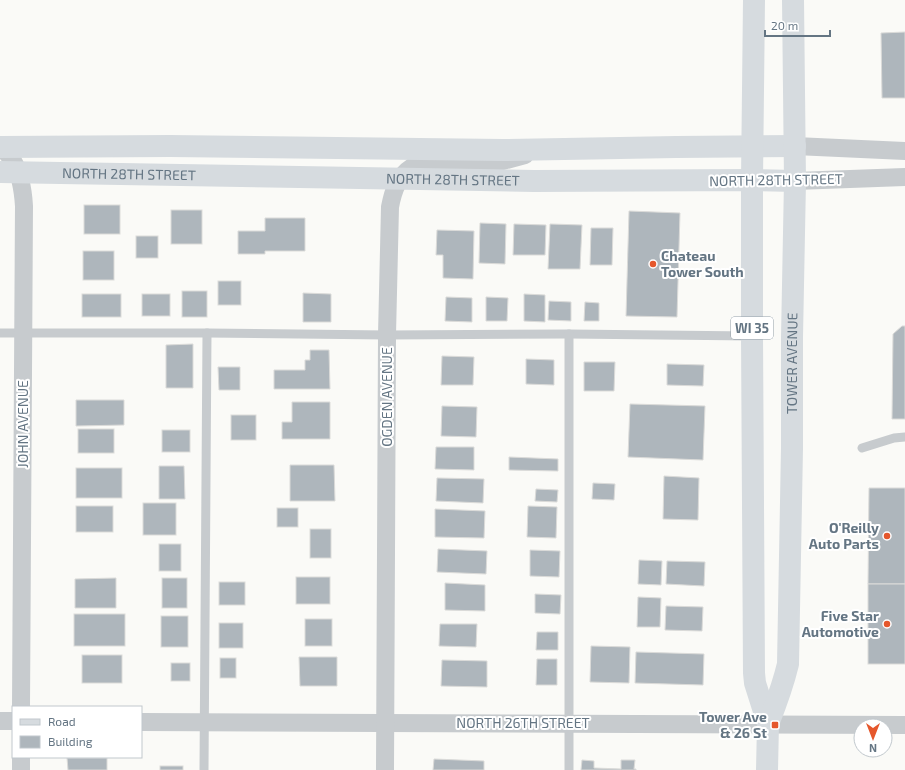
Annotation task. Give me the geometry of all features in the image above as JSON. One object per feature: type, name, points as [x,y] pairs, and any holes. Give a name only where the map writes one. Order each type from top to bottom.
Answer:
[{"type":"main road","name":"TOWER AVENUE","points":[[754,0],[752,180],[754,673],[755,683],[768,724],[768,770]]},
{"type":"main road","name":"TOWER AVENUE","points":[[768,724],[777,702],[788,664],[795,181],[793,0]]},
{"type":"main road","name":"NORTH 28TH STREET","points":[[0,147],[170,146],[503,150],[795,146]]},
{"type":"main road","name":"NORTH 28TH STREET","points":[[9,172],[399,179],[795,181]]},
{"type":"street","name":"NORTH 28TH STREET","points":[[795,146],[905,151]]},
{"type":"street","name":"JOHN AVENUE","points":[[0,147],[12,160],[9,172],[23,189],[24,206],[21,706]]},
{"type":"street","name":"OGDEN AVENUE","points":[[385,770],[387,335],[390,207],[392,196],[399,179],[413,166],[428,162],[499,162],[545,149]]},
{"type":"street","name":"NORTH 28TH STREET","points":[[795,181],[905,177]]},
{"type":"street","points":[[0,721],[12,721]]},
{"type":"street","name":"NORTH 26TH STREET","points":[[142,722],[905,725]]},
{"type":"street","points":[[21,758],[21,770]]},
{"type":"lane","points":[[0,332],[752,336]]},
{"type":"lane","points":[[204,770],[207,333]]},
{"type":"lane","points":[[569,334],[569,770]]},
{"type":"lane","points":[[862,448],[894,438],[905,437]]},
{"type":"building","points":[[905,32],[905,98],[882,98],[881,33]]},
{"type":"building","points":[[84,205],[120,205],[120,234],[84,234]]},
{"type":"building","points":[[171,210],[202,210],[202,244],[171,244]]},
{"type":"building","name":"Chateau Tower South","points":[[629,211],[680,213],[677,317],[626,316]]},
{"type":"building","points":[[265,218],[305,218],[305,251],[265,251],[265,254],[238,254],[238,231],[265,231]]},
{"type":"building","points":[[480,223],[506,224],[505,264],[479,263]]},
{"type":"building","points":[[514,224],[546,225],[545,255],[513,255]]},
{"type":"building","points":[[550,224],[582,225],[580,269],[548,269]]},
{"type":"building","points":[[591,228],[613,228],[612,265],[590,265]]},
{"type":"building","points":[[437,230],[474,231],[473,279],[443,278],[443,255],[436,255]]},
{"type":"building","points":[[136,236],[158,236],[158,258],[136,258]]},
{"type":"building","points":[[83,251],[114,251],[114,280],[83,280]]},
{"type":"building","points":[[218,281],[241,281],[241,305],[218,305]]},
{"type":"building","points":[[182,291],[207,291],[207,317],[182,317]]},
{"type":"building","points":[[303,293],[331,294],[331,322],[303,322]]},
{"type":"building","points":[[82,294],[121,294],[121,317],[82,317]]},
{"type":"building","points":[[142,294],[170,294],[170,316],[142,316]]},
{"type":"building","points":[[524,294],[545,295],[545,322],[524,321]]},
{"type":"building","points":[[446,297],[472,298],[472,322],[445,321]]},
{"type":"building","points":[[486,297],[508,298],[507,321],[486,321]]},
{"type":"building","points":[[549,301],[571,302],[571,321],[548,320]]},
{"type":"building","points":[[585,302],[599,303],[599,321],[584,321]]},
{"type":"building","points":[[902,326],[905,326],[905,419],[892,419],[893,334]]},
{"type":"building","points":[[193,344],[193,388],[166,388],[166,345]]},
{"type":"building","points":[[310,350],[329,350],[330,389],[274,389],[274,370],[305,370],[305,360],[310,360]]},
{"type":"building","points":[[442,356],[474,357],[473,385],[441,385]]},
{"type":"building","points":[[526,359],[554,360],[554,385],[526,384]]},
{"type":"building","points":[[584,362],[615,362],[614,391],[584,391]]},
{"type":"building","points":[[667,364],[704,365],[703,386],[667,385]]},
{"type":"building","points":[[218,367],[240,367],[240,390],[219,390]]},
{"type":"building","points":[[76,400],[124,400],[124,425],[76,426]]},
{"type":"building","points":[[292,402],[330,402],[330,439],[282,439],[282,422],[292,422]]},
{"type":"building","points":[[630,404],[705,406],[703,460],[628,457]]},
{"type":"building","points":[[442,406],[477,407],[476,437],[441,436]]},
{"type":"building","points":[[231,415],[256,415],[256,440],[231,440]]},
{"type":"building","points":[[78,429],[114,429],[114,453],[78,453]]},
{"type":"building","points":[[162,430],[190,430],[190,452],[162,452]]},
{"type":"building","points":[[436,447],[474,447],[474,470],[435,469]]},
{"type":"building","points":[[509,457],[558,459],[558,471],[509,470]]},
{"type":"building","points":[[290,465],[334,465],[335,501],[290,501]]},
{"type":"building","points":[[159,466],[184,466],[185,499],[159,499]]},
{"type":"building","points":[[76,468],[122,468],[122,498],[76,498]]},
{"type":"building","points":[[664,476],[699,478],[698,520],[663,519]]},
{"type":"building","points":[[437,478],[484,479],[483,503],[436,501]]},
{"type":"building","points":[[593,483],[615,484],[614,500],[592,499]]},
{"type":"building","name":"O'Reilly Auto Parts","points":[[869,488],[905,488],[905,584],[868,584]]},
{"type":"building","points":[[536,489],[558,490],[557,502],[535,501]]},
{"type":"building","points":[[143,503],[176,503],[176,535],[143,535]]},
{"type":"building","points":[[76,506],[113,506],[113,532],[76,532]]},
{"type":"building","points":[[528,506],[557,507],[556,538],[527,537]]},
{"type":"building","points":[[277,508],[298,508],[298,527],[277,527]]},
{"type":"building","points":[[435,509],[485,511],[484,538],[435,537]]},
{"type":"building","points":[[310,529],[331,529],[331,558],[310,558]]},
{"type":"building","points":[[159,544],[181,544],[181,571],[159,571]]},
{"type":"building","points":[[438,549],[487,551],[486,574],[437,572]]},
{"type":"building","points":[[530,550],[560,551],[559,577],[530,576]]},
{"type":"building","points":[[639,560],[662,561],[661,585],[638,584]]},
{"type":"building","points":[[667,561],[705,562],[704,586],[666,584]]},
{"type":"building","points":[[296,577],[330,577],[330,604],[296,604]]},
{"type":"building","points":[[116,578],[116,608],[75,608],[75,579]]},
{"type":"building","points":[[162,578],[187,578],[187,608],[162,608]]},
{"type":"building","points":[[219,582],[245,582],[245,605],[219,605]]},
{"type":"building","points":[[445,583],[485,585],[485,611],[445,610]]},
{"type":"building","name":"Five Star Automotive","points":[[868,584],[905,584],[905,664],[868,664]]},
{"type":"building","points":[[535,594],[561,595],[560,614],[535,613]]},
{"type":"building","points":[[638,597],[661,598],[660,627],[637,627]]},
{"type":"building","points":[[666,606],[703,607],[702,631],[665,630]]},
{"type":"building","points":[[74,614],[125,614],[125,646],[74,646]]},
{"type":"building","points":[[161,616],[188,616],[188,647],[161,647]]},
{"type":"building","points":[[305,619],[332,619],[332,646],[305,646]]},
{"type":"building","points":[[219,623],[243,623],[243,648],[219,648]]},
{"type":"building","points":[[440,624],[477,624],[476,647],[439,646]]},
{"type":"building","points":[[537,632],[558,632],[558,650],[536,650]]},
{"type":"building","points":[[591,646],[630,647],[629,683],[590,682]]},
{"type":"building","points":[[636,652],[704,654],[703,685],[635,683]]},
{"type":"building","points":[[82,655],[122,655],[122,683],[82,683]]},
{"type":"building","points":[[299,657],[337,657],[337,686],[300,686]]},
{"type":"building","points":[[220,658],[236,658],[236,678],[220,678]]},
{"type":"building","points":[[537,659],[557,659],[557,685],[536,685]]},
{"type":"building","points":[[442,660],[487,661],[487,687],[441,686]]},
{"type":"building","points":[[171,663],[190,663],[190,681],[171,681]]},
{"type":"building","points":[[67,758],[107,758],[107,770],[68,770]]},
{"type":"building","points":[[434,759],[484,761],[484,770],[433,770]]},
{"type":"building","points":[[582,760],[594,761],[594,768],[621,769],[621,760],[635,760],[634,769],[636,770],[581,770]]},
{"type":"building","points":[[160,766],[183,766],[183,770],[160,770]]},
{"type":"place","name":"Chateau Tower South","points":[[653,264]]},
{"type":"place","name":"O'Reilly Auto Parts","points":[[887,536]]},
{"type":"place","name":"Five Star Automotive","points":[[887,624]]},
{"type":"place","name":"Tower Ave & 26 St","points":[[775,725]]}]
